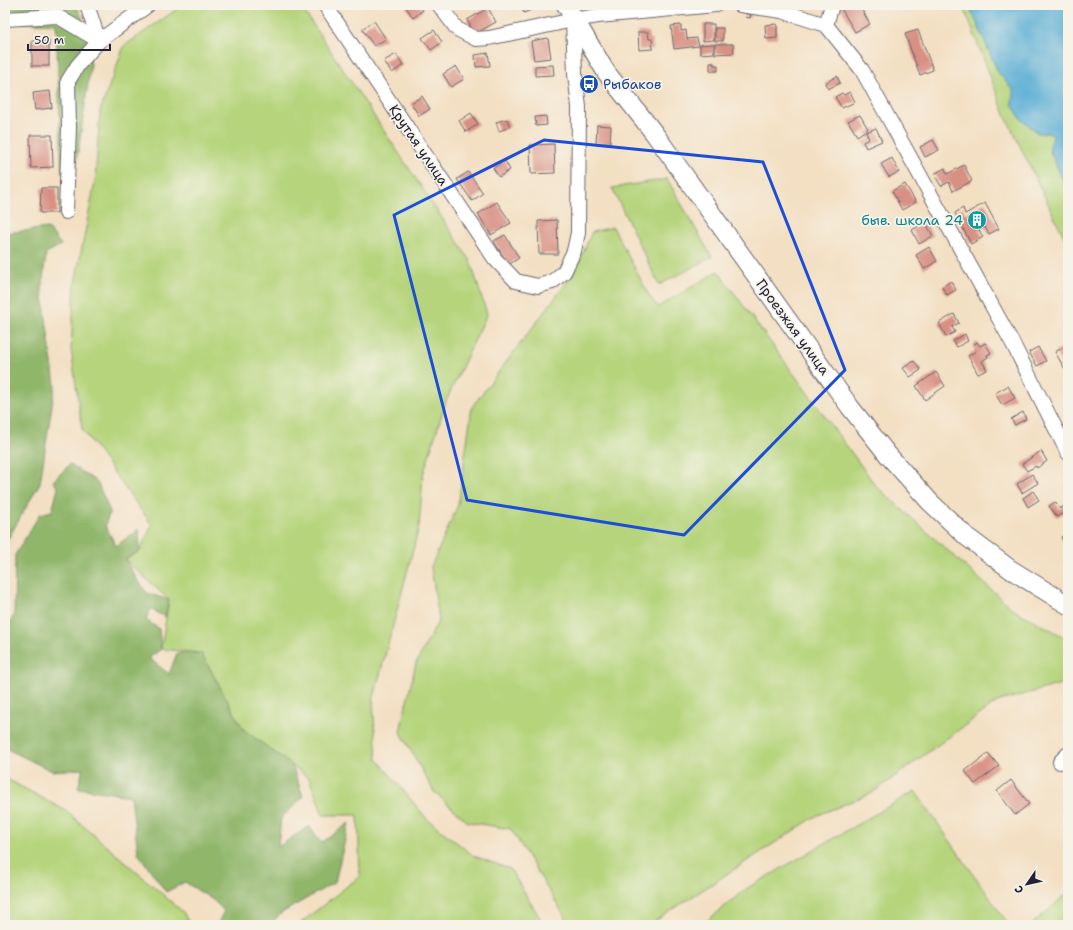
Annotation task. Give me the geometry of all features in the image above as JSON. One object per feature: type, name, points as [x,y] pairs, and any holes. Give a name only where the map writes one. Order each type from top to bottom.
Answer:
[{"type":"main road","name":"Проезжая улица","points":[[570,12],[606,72],[658,140],[850,407],[888,455],[930,502],[967,537],[1010,569],[1068,605]]},
{"type":"street","points":[[88,5],[99,41]]},
{"type":"street","points":[[66,212],[70,127],[68,81],[78,65],[99,41],[148,5]]},
{"type":"street","name":"Крутая улица","points":[[325,5],[495,259],[516,281],[538,286],[552,282],[564,272],[574,251],[578,233],[579,107],[570,12]]},
{"type":"street","points":[[439,5],[457,29],[476,39],[489,38],[570,12],[598,16],[715,5]]},
{"type":"street","points":[[740,5],[782,12],[826,25],[862,70],[1013,344],[1068,453]]},
{"type":"street","points":[[826,25],[832,5]]},
{"type":"street","points":[[5,19],[57,16],[99,41]]},
{"type":"highlighted area","points":[[544,140],[763,162],[845,370],[684,535],[467,500],[394,215]]},
{"type":"green space","points":[[5,5],[76,5],[82,17],[91,64],[76,165],[62,174],[56,24],[5,22]]},
{"type":"green space","points":[[183,5],[300,5],[470,260],[487,314],[446,401],[423,475],[419,527],[373,701],[377,759],[427,819],[474,856],[510,869],[544,925],[298,925],[360,876],[358,815],[323,815],[309,778],[244,730],[201,653],[161,649],[169,600],[125,559],[140,551],[152,525],[82,429],[71,349],[75,283],[95,182],[100,111],[124,46]]},
{"type":"green space","points":[[963,5],[969,5],[998,72],[1014,90],[1012,104],[1038,133],[1048,133],[1053,135],[1050,151],[1068,192],[1068,245],[1005,115]]},
{"type":"green space","points":[[667,179],[712,257],[659,285],[612,188]]},
{"type":"green space","points":[[613,227],[650,297],[658,307],[718,271],[876,486],[1014,610],[1068,639],[1068,682],[997,702],[872,793],[816,816],[649,925],[570,925],[511,829],[468,822],[434,792],[400,731],[416,663],[439,620],[431,567],[458,505],[472,407],[574,273],[592,232]]},
{"type":"green space","points":[[48,228],[61,245],[46,253],[42,289],[55,385],[40,483],[5,544],[5,233]]},
{"type":"green space","points":[[70,464],[97,482],[110,512],[105,525],[116,546],[139,529],[140,551],[125,559],[147,593],[169,600],[165,617],[150,609],[146,620],[159,629],[161,649],[149,658],[169,674],[177,653],[201,653],[244,730],[292,765],[303,797],[281,818],[278,847],[309,826],[321,843],[349,823],[335,882],[280,914],[270,925],[217,925],[224,911],[213,900],[185,882],[166,892],[138,853],[131,796],[78,788],[83,769],[52,771],[5,748],[5,629],[14,616],[15,555],[40,514],[52,511],[58,488],[53,481]]},
{"type":"green space","points":[[5,778],[66,811],[183,912],[190,925],[5,925]]},
{"type":"green space","points":[[915,791],[1009,925],[702,925],[746,889]]},
{"type":"green space","points":[[1068,893],[1068,925],[1031,925]]},
{"type":"water","points":[[969,5],[1068,5],[1068,192],[1050,151],[1053,135],[1048,133],[1038,133],[1021,119],[1012,104],[1013,90],[998,72]]},
{"type":"building","points":[[409,5],[420,5],[423,10],[413,18],[406,7]]},
{"type":"building","points":[[520,5],[539,5],[539,6],[524,13]]},
{"type":"building","points":[[839,5],[859,5],[870,24],[855,32]]},
{"type":"building","points":[[488,8],[496,22],[475,34],[467,20]]},
{"type":"building","points":[[747,13],[751,13],[750,18],[746,17]]},
{"type":"building","points":[[374,21],[386,39],[374,46],[362,29]]},
{"type":"building","points":[[703,24],[714,24],[714,40],[703,41]]},
{"type":"building","points":[[777,24],[777,38],[766,39],[765,25]]},
{"type":"building","points":[[681,25],[681,31],[686,30],[687,39],[697,38],[699,46],[674,49],[671,26]]},
{"type":"building","points":[[715,28],[723,28],[723,41],[715,41]]},
{"type":"building","points":[[434,30],[442,42],[431,50],[422,38]]},
{"type":"building","points":[[918,30],[933,70],[920,75],[905,34]]},
{"type":"building","points":[[638,32],[648,32],[649,39],[652,39],[653,49],[639,50]]},
{"type":"building","points":[[548,38],[551,58],[534,60],[531,41]]},
{"type":"building","points":[[32,41],[49,41],[49,66],[32,66]]},
{"type":"building","points":[[714,44],[714,53],[700,54],[700,45]]},
{"type":"building","points":[[715,44],[733,44],[734,53],[715,54]]},
{"type":"building","points":[[488,53],[490,66],[476,67],[475,55]]},
{"type":"building","points":[[396,54],[403,65],[392,73],[384,61]]},
{"type":"building","points":[[710,63],[718,65],[718,71],[710,71]]},
{"type":"building","points":[[553,65],[554,75],[535,76],[535,66]]},
{"type":"building","points":[[456,66],[464,79],[451,87],[443,74]]},
{"type":"building","points":[[837,76],[840,83],[828,89],[825,83]]},
{"type":"building","points":[[50,91],[52,108],[35,110],[33,93]]},
{"type":"building","points":[[850,92],[855,102],[842,108],[835,97],[842,93],[844,95]]},
{"type":"building","points":[[422,96],[430,109],[419,116],[411,103]]},
{"type":"building","points":[[471,113],[478,124],[466,132],[459,121]]},
{"type":"building","points":[[860,115],[868,129],[857,136],[848,121]]},
{"type":"building","points":[[546,116],[547,125],[536,126],[535,117]]},
{"type":"building","points":[[507,119],[510,127],[499,131],[496,122]]},
{"type":"building","points":[[597,125],[611,126],[610,144],[596,143]]},
{"type":"building","points":[[876,128],[882,141],[866,148],[863,142],[869,139],[866,132]]},
{"type":"building","points":[[30,135],[52,135],[53,167],[31,168]]},
{"type":"building","points":[[933,140],[939,150],[925,157],[920,147]]},
{"type":"building","points":[[554,144],[555,173],[531,174],[530,145]]},
{"type":"building","points":[[892,158],[899,172],[889,177],[881,164]]},
{"type":"building","points":[[505,161],[510,170],[499,177],[493,168]]},
{"type":"building","points":[[964,165],[972,181],[953,191],[949,182],[941,186],[934,174],[945,168],[947,174]]},
{"type":"building","points":[[468,172],[483,193],[472,201],[457,179]]},
{"type":"building","points":[[905,184],[916,202],[902,210],[892,191]]},
{"type":"building","points":[[41,188],[57,188],[57,213],[40,213]]},
{"type":"building","points":[[497,202],[511,223],[491,235],[478,214]]},
{"type":"building","name":"быв. школа 24","points":[[985,203],[999,229],[989,234],[985,227],[979,230],[983,237],[971,244],[955,213],[963,208],[965,214]]},
{"type":"building","points":[[557,220],[558,254],[539,254],[538,221]]},
{"type":"building","points":[[925,222],[933,236],[919,244],[912,230]]},
{"type":"building","points":[[505,235],[519,258],[508,265],[494,241]]},
{"type":"building","points":[[929,247],[937,261],[924,269],[916,255]]},
{"type":"building","points":[[951,281],[956,290],[947,295],[942,287]]},
{"type":"building","points":[[954,314],[959,323],[952,327],[955,332],[946,337],[939,323]]},
{"type":"building","points":[[965,334],[968,341],[957,347],[953,341]]},
{"type":"building","points":[[977,342],[980,346],[985,343],[991,353],[982,361],[987,370],[978,374],[968,356],[976,351],[973,345]]},
{"type":"building","points":[[1038,347],[1046,361],[1037,366],[1029,352]]},
{"type":"building","points":[[1064,347],[1068,355],[1068,370],[1066,371],[1055,352]]},
{"type":"building","points":[[914,361],[921,370],[910,377],[903,368]]},
{"type":"building","points":[[936,372],[945,386],[925,400],[916,386]]},
{"type":"building","points":[[1008,386],[1015,398],[1002,405],[995,393]]},
{"type":"building","points":[[1068,405],[1068,414],[1064,407]]},
{"type":"building","points":[[1023,412],[1026,419],[1015,425],[1011,419]]},
{"type":"building","points":[[1041,451],[1047,461],[1037,468],[1036,466],[1027,471],[1022,464]]},
{"type":"building","points":[[1032,474],[1038,483],[1022,493],[1017,484]]},
{"type":"building","points":[[1033,491],[1039,500],[1028,507],[1023,498]]},
{"type":"building","points":[[1055,502],[1060,509],[1068,503],[1068,510],[1057,517],[1049,506]]},
{"type":"building","points":[[1068,533],[1068,543],[1065,544],[1061,537]]},
{"type":"building","points":[[988,753],[999,766],[975,784],[965,771]]},
{"type":"building","points":[[1011,780],[1029,804],[1015,815],[997,791]]},
{"type":"place","name":"Рыбаков","points":[[589,84]]},
{"type":"place","name":"быв. школа 24","points":[[977,220]]}]
